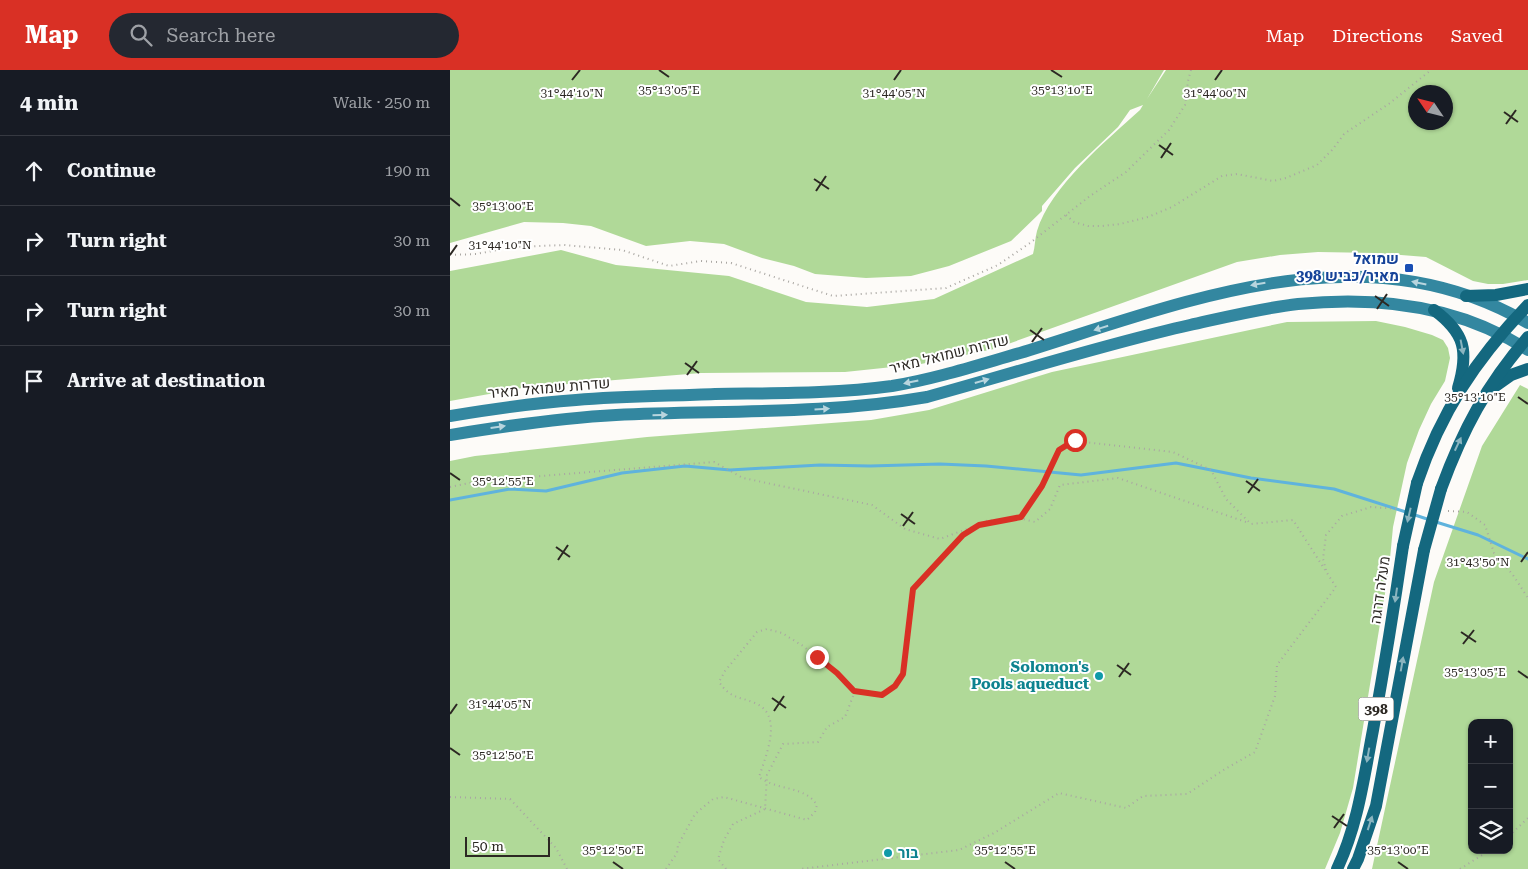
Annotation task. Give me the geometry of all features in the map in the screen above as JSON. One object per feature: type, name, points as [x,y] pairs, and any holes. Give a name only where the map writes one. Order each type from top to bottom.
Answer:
[{"type":"main road","name":"שדרות שמואל מאיר","points":[[450,416],[578,400],[831,391],[894,385],[986,363],[1208,295],[1276,281],[1346,276],[1374,277],[1410,282],[1466,296],[1494,306],[1522,320]]},
{"type":"main road","points":[[1466,296],[1496,295],[1528,289]]},
{"type":"main road","points":[[450,435],[536,422],[580,418],[801,411],[896,402],[927,397],[1155,333],[1279,307],[1328,302],[1393,303],[1434,310],[1482,325],[1526,344]]},
{"type":"main road","name":"398","points":[[1502,334],[1522,320],[1528,306]]},
{"type":"main road","points":[[1434,310],[1455,328],[1462,342],[1464,365],[1456,397]]},
{"type":"main road","name":"מעלה דרגה","points":[[1337,869],[1349,839],[1361,796],[1392,623],[1403,546],[1417,483],[1443,418],[1485,354],[1502,334]]},
{"type":"main road","name":"398","points":[[1353,869],[1376,806],[1424,550],[1440,489],[1468,424],[1483,397],[1526,344]]},
{"type":"main road","points":[[1483,397],[1511,375],[1528,369]]},
{"type":"path","points":[[450,255],[476,254],[514,247],[564,245],[622,250],[670,266],[701,261],[731,263],[833,296],[946,288],[998,265],[1030,243],[1090,196],[1126,172],[1168,130],[1186,105],[1191,70]]},
{"type":"path","points":[[1066,215],[1074,222],[1088,226],[1120,224],[1148,217],[1172,207],[1222,176],[1237,174],[1273,181],[1286,178],[1317,165],[1344,134],[1390,103],[1431,70]]},
{"type":"path","points":[[666,869],[678,853],[678,845],[695,814],[713,799],[724,797],[807,820],[815,812],[817,805],[812,797],[795,789],[780,788],[767,783],[759,777],[771,738],[770,720],[767,712],[756,703],[742,700],[726,692],[719,682],[725,671],[757,632],[767,629],[782,633],[803,646],[837,673],[854,691],[882,695],[895,686],[903,674],[913,589],[963,535],[985,521],[1021,517],[1042,486],[1059,450],[1075,440],[1173,452],[1211,470],[1226,499],[1251,524]]},
{"type":"path","points":[[450,487],[479,481],[714,462],[743,478],[872,505],[905,529],[940,539],[979,525]]},
{"type":"path","points":[[800,869],[959,850],[994,833],[1059,793],[1126,808],[1143,796],[1187,794],[1255,752],[1275,696],[1276,665],[1336,586],[1293,520],[1251,524],[1118,478],[1060,485],[1050,509],[1035,522],[1016,518]]},
{"type":"path","points":[[1328,574],[1322,559],[1326,535],[1342,516],[1371,507],[1403,509]]},
{"type":"path","points":[[1440,511],[1467,512],[1485,525],[1493,550],[1528,598]]},
{"type":"path","points":[[765,809],[767,775],[783,744],[818,742],[827,727],[845,717],[854,691]]},
{"type":"path","points":[[450,797],[510,799],[556,848],[567,869]]},
{"type":"path","points":[[726,869],[718,859],[732,824],[765,809]]},
{"type":"path","points":[[1513,832],[1528,818]]},
{"type":"path","points":[[1460,869],[1484,854]]},
{"type":"green space","points":[[450,70],[1164,70],[1147,99],[1166,70],[1528,70],[1528,280],[1503,284],[1473,281],[1426,257],[1376,253],[1318,252],[1280,255],[1237,262],[994,349],[921,364],[845,372],[701,373],[522,388],[450,401],[450,271],[561,250],[616,265],[729,276],[806,302],[867,307],[934,299],[1033,254],[1037,231],[1044,214],[1054,198],[1081,165],[1140,110],[1143,105],[1130,110],[1118,127],[1075,168],[1042,206],[1042,211],[1011,241],[949,266],[911,276],[866,278],[815,274],[724,244],[690,241],[646,246],[591,226],[524,222],[450,243]]},
{"type":"green space","points":[[1376,321],[1405,327],[1443,340],[1448,348],[1450,358],[1445,381],[1431,404],[1407,463],[1393,527],[1389,569],[1353,788],[1340,833],[1325,869],[450,869],[450,461],[475,456],[647,437],[871,420],[929,410],[1052,372],[1287,322]]},
{"type":"green space","points":[[1520,385],[1528,389],[1528,869],[1372,869],[1434,582],[1482,446]]},
{"type":"waterway","points":[[450,500],[510,489],[546,491],[622,473],[685,466],[730,470],[820,465],[940,464],[986,466],[1081,475],[1176,463],[1251,478],[1334,489],[1406,512]]},
{"type":"waterway","points":[[1412,514],[1430,520]]},
{"type":"waterway","points":[[1436,522],[1478,535],[1528,559]]},
{"type":"place","name":"שמואל מאיר/כביש 398","points":[[1409,268]]},
{"type":"place","name":"Solomon's Pools aqueduct","points":[[1099,676]]},
{"type":"place","name":"בור","points":[[888,853]]},
{"type":"route","points":[[817,657],[837,673],[854,691],[882,695],[895,686],[903,674],[913,589],[963,535],[979,525],[1021,517],[1042,486],[1059,450],[1075,440]]}]
